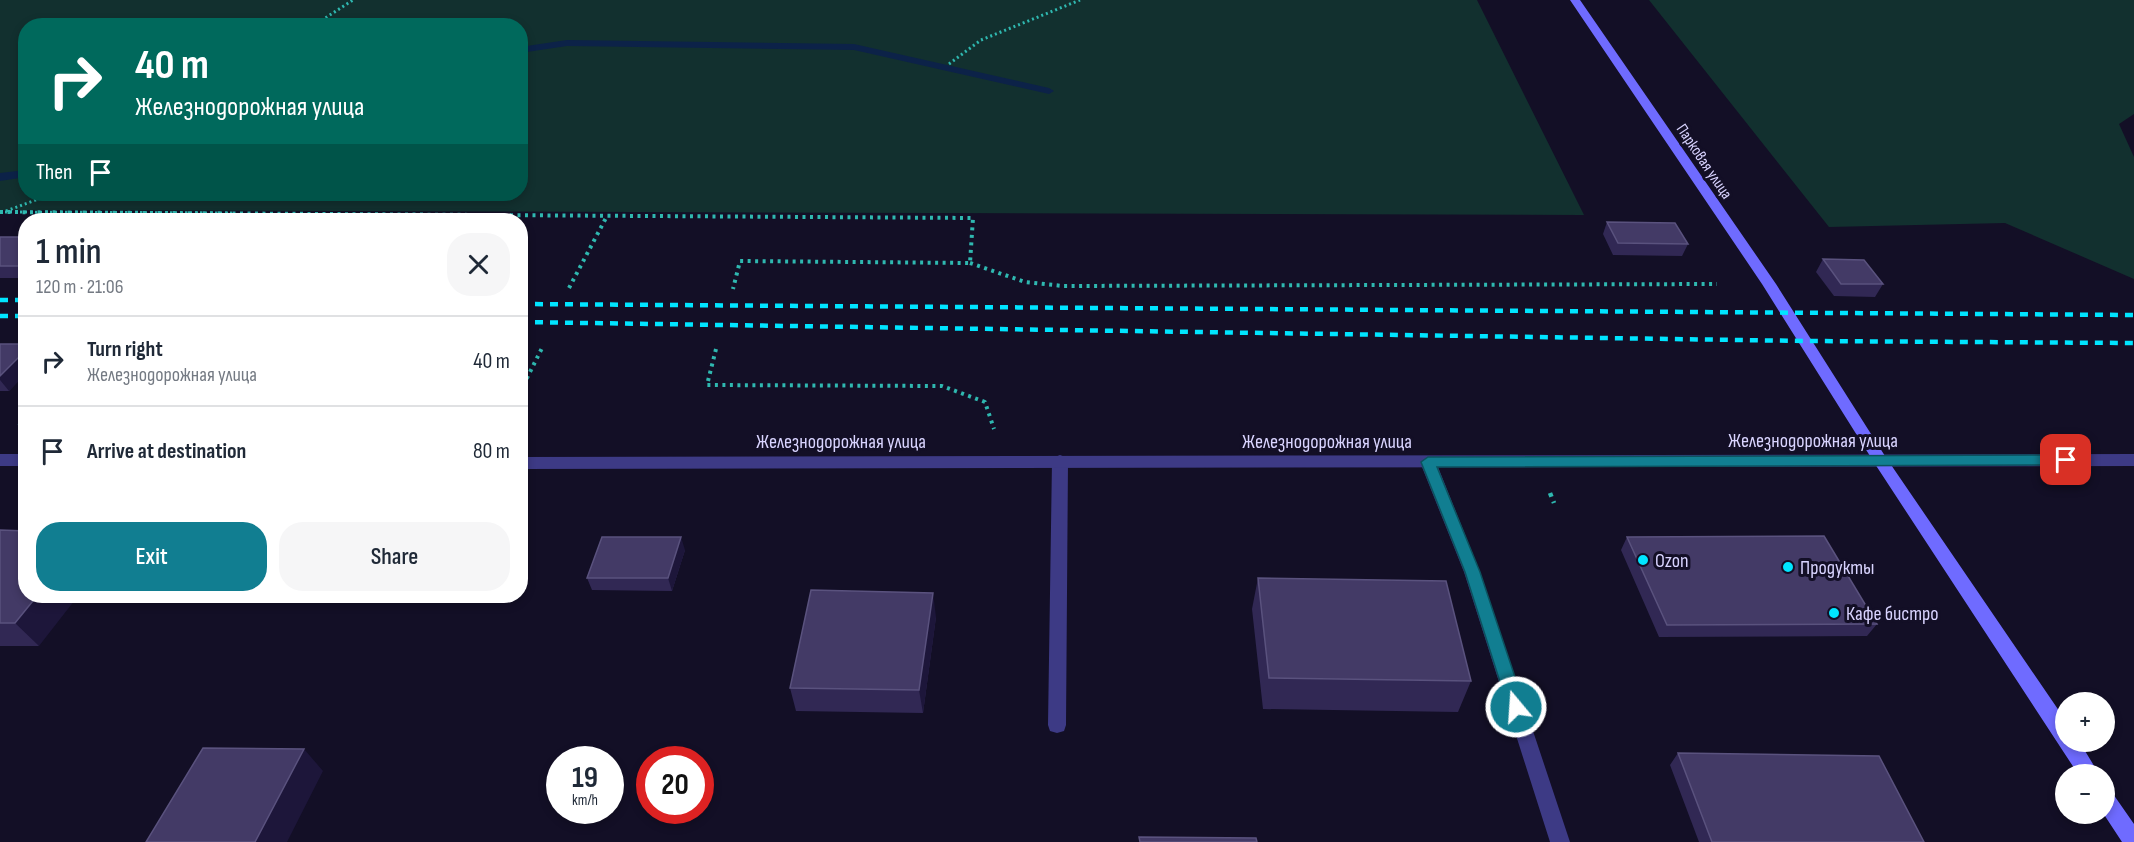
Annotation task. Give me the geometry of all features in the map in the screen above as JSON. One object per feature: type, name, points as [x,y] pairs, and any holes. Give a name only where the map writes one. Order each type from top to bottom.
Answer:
[{"type":"main road","name":"Парковая улица","points":[[1575,0],[1807,342],[1880,460],[2055,721]]},
{"type":"main road","points":[[2115,814],[2134,842]]},
{"type":"street","points":[[0,460],[18,460]]},
{"type":"street","name":"Железнодорожная улица","points":[[528,463],[2134,460]]},
{"type":"street","points":[[1057,725],[1060,461]]},
{"type":"street","points":[[1428,462],[1472,572],[1560,842]]},
{"type":"path","points":[[325,18],[353,0]]},
{"type":"path","points":[[949,64],[981,40],[1080,0]]},
{"type":"path","points":[[1,213],[33,201]]},
{"type":"path","points":[[1,213],[18,213]]},
{"type":"path","points":[[528,215],[973,218],[970,263]]},
{"type":"path","points":[[569,288],[607,216]]},
{"type":"path","points":[[733,289],[740,261],[970,263],[1025,282],[1063,286],[1717,284]]},
{"type":"path","points":[[528,376],[542,348]]},
{"type":"path","points":[[716,349],[707,385],[942,386],[985,402],[1006,462]]},
{"type":"green space","points":[[0,0],[1477,0],[1584,215],[0,210]]},
{"type":"green space","points":[[1649,0],[2134,0],[2134,114],[2119,124],[2134,157],[2134,279],[2005,223],[1829,227]]},
{"type":"building","points":[[1607,222],[1675,223],[1688,244],[1618,243]]},
{"type":"building","points":[[0,237],[18,237],[18,266],[0,266]]},
{"type":"building","points":[[1823,259],[1864,260],[1883,284],[1841,284]]},
{"type":"building","points":[[0,344],[18,344],[18,358],[0,376]]},
{"type":"building","points":[[0,530],[18,531],[18,603],[31,603],[15,623],[0,623]]},
{"type":"building","points":[[1824,536],[1877,624],[1667,625],[1627,537]]},
{"type":"building","points":[[602,537],[681,537],[668,578],[587,578]]},
{"type":"building","points":[[1258,578],[1446,581],[1471,681],[1269,678]]},
{"type":"building","points":[[811,590],[933,593],[919,690],[790,688]]},
{"type":"building","points":[[203,748],[304,749],[255,842],[146,842]]},
{"type":"building","points":[[1678,753],[1879,756],[1924,842],[1712,842]]},
{"type":"building","points":[[1139,837],[1256,838],[1257,842],[1140,842]]},
{"type":"waterway","points":[[528,49],[567,43],[854,47],[1049,91]]},
{"type":"waterway","points":[[0,177],[18,174]]},
{"type":"railway","points":[[0,300],[18,300]]},
{"type":"railway","points":[[528,304],[2134,315]]},
{"type":"railway","points":[[0,316],[18,316]]},
{"type":"railway","points":[[528,322],[1807,341],[2134,343]]},
{"type":"place","name":"Ozon","points":[[1643,560]]},
{"type":"place","name":"Продукты","points":[[1788,567]]},
{"type":"place","name":"Кафе бистро","points":[[1834,613]]},
{"type":"route","points":[[1516,707],[1472,572],[1428,462],[2066,460]]}]
